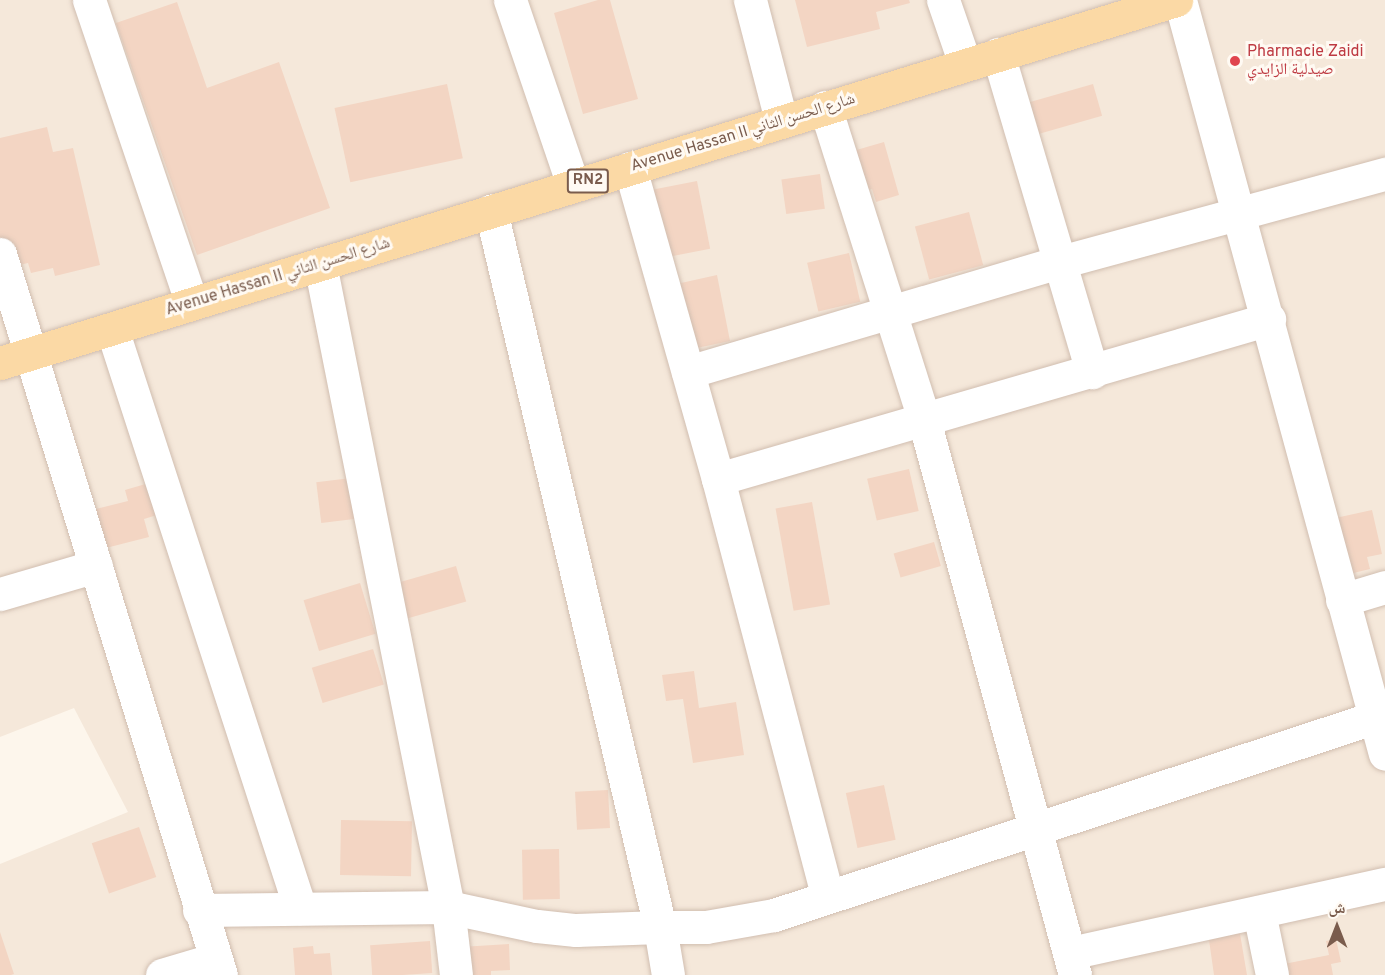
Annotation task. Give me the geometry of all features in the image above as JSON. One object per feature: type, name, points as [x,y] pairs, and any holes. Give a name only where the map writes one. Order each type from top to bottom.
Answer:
[{"type":"main road","name":"Avenue Hassan II شارع الحسن الثاني","points":[[0,363],[998,54],[1121,7],[1178,0]]},
{"type":"street","points":[[89,0],[191,303]]},
{"type":"street","points":[[510,0],[573,186]]},
{"type":"street","points":[[750,0],[781,120]]},
{"type":"street","points":[[943,0],[965,64]]},
{"type":"street","points":[[1178,0],[1269,319],[1342,600],[1380,715],[1385,754]]},
{"type":"street","points":[[998,54],[1092,372]]},
{"type":"street","points":[[825,107],[924,420],[1073,964],[1259,912],[1385,884]]},
{"type":"street","points":[[630,168],[718,479],[827,895]]},
{"type":"street","points":[[688,372],[1060,262],[1385,174]]},
{"type":"street","points":[[491,211],[660,927],[668,975]]},
{"type":"street","points":[[0,254],[218,967],[162,975]]},
{"type":"street","points":[[320,264],[448,907],[456,975]]},
{"type":"street","points":[[718,479],[1269,319]]},
{"type":"street","points":[[112,329],[300,908]]},
{"type":"street","points":[[0,594],[96,566]]},
{"type":"street","points":[[1342,600],[1385,587]]},
{"type":"street","points":[[199,910],[448,907],[576,930],[739,924],[1037,830],[1380,715]]},
{"type":"street","points":[[1259,912],[1272,975]]},
{"type":"shaded area","points":[[0,0],[1385,0],[1385,975],[0,975],[0,864],[128,812],[74,708],[0,737]]},
{"type":"building","points":[[598,0],[610,0],[638,99],[583,114],[554,13]]},
{"type":"building","points":[[795,0],[909,0],[910,3],[876,12],[880,29],[807,47]]},
{"type":"building","points":[[177,2],[207,88],[279,62],[330,208],[197,255],[116,23]]},
{"type":"building","points":[[447,84],[463,158],[350,182],[335,108]]},
{"type":"building","points":[[1093,84],[1102,116],[1028,137],[1019,105]]},
{"type":"building","points":[[47,127],[53,152],[73,148],[100,265],[55,276],[53,268],[31,273],[28,263],[6,268],[0,242],[0,138]]},
{"type":"building","points":[[884,142],[899,195],[876,202],[872,189],[865,191],[853,151]]},
{"type":"building","points":[[820,174],[825,209],[786,214],[781,179]]},
{"type":"building","points":[[697,181],[710,249],[664,258],[651,190]]},
{"type":"building","points":[[969,212],[983,265],[929,280],[915,226]]},
{"type":"building","points":[[849,253],[860,302],[818,311],[807,263]]},
{"type":"building","points":[[717,275],[730,341],[692,349],[672,285]]},
{"type":"building","points":[[909,469],[919,511],[877,521],[867,479]]},
{"type":"building","points":[[351,478],[356,519],[321,523],[316,482]]},
{"type":"building","points":[[149,483],[157,515],[144,519],[149,537],[98,550],[88,511],[128,501],[125,490]]},
{"type":"building","points":[[812,502],[830,604],[794,611],[776,508]]},
{"type":"building","points":[[1372,510],[1382,554],[1367,557],[1370,569],[1345,575],[1331,519]]},
{"type":"building","points":[[934,542],[941,566],[901,578],[894,554]]},
{"type":"building","points":[[456,566],[466,602],[404,619],[394,584]]},
{"type":"building","points":[[360,583],[375,634],[319,651],[304,600]]},
{"type":"building","points":[[373,649],[384,684],[323,703],[312,668]]},
{"type":"building","points":[[694,671],[699,708],[736,702],[744,755],[693,763],[683,699],[666,701],[662,675]]},
{"type":"building","points":[[884,785],[896,840],[857,848],[846,793]]},
{"type":"building","points":[[608,790],[610,828],[577,830],[575,792]]},
{"type":"building","points":[[341,820],[412,821],[411,876],[340,875]]},
{"type":"building","points":[[139,827],[156,877],[109,893],[92,843]]},
{"type":"building","points":[[559,849],[560,899],[523,900],[522,850]]},
{"type":"building","points":[[1239,928],[1247,975],[1214,975],[1208,933]]},
{"type":"building","points":[[0,932],[14,974],[11,975],[0,975]]},
{"type":"building","points":[[1336,939],[1341,962],[1331,964],[1333,975],[1281,975],[1279,965],[1329,955],[1326,941]]},
{"type":"building","points":[[430,941],[432,973],[372,975],[370,945]]},
{"type":"building","points":[[509,944],[510,970],[491,971],[491,975],[463,975],[461,947]]},
{"type":"building","points":[[313,946],[314,954],[330,953],[332,975],[295,975],[293,948]]},
{"type":"place","name":"Pharmacie Zaidi صيدلية الزايدي","points":[[1235,61]]}]
